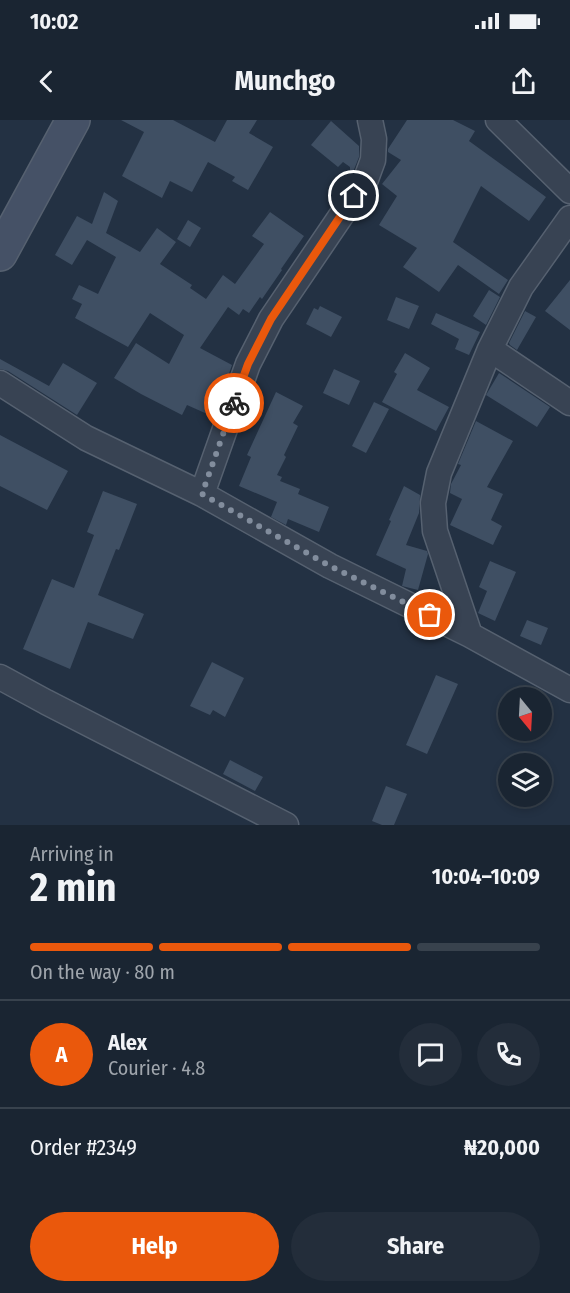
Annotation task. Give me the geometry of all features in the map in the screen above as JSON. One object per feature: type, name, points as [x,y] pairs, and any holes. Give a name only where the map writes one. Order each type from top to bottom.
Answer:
[{"type":"street","points":[[2,245],[73,120]]},
{"type":"street","points":[[202,494],[248,364],[271,319],[366,179],[373,160],[374,139],[370,120]]},
{"type":"street","points":[[498,120],[570,191]]},
{"type":"street","points":[[470,635],[435,531],[433,503],[439,473],[490,349],[521,287],[570,218]]},
{"type":"street","points":[[490,349],[570,403]]},
{"type":"street","points":[[0,383],[86,438],[202,494],[330,566],[470,635],[570,690]]},
{"type":"street","points":[[0,678],[286,825]]},
{"type":"building","points":[[121,120],[173,120],[215,142],[227,120],[257,120],[249,133],[273,147],[248,190],[232,181],[235,177],[208,162],[192,192],[170,181],[162,198],[122,176],[144,132]]},
{"type":"building","points":[[407,120],[453,120],[475,131],[469,141],[546,197],[529,221],[481,186],[453,242],[508,280],[499,294],[458,265],[439,292],[403,267],[417,248],[379,225],[397,196],[382,184],[401,160],[388,152],[388,149]]},
{"type":"building","points":[[331,121],[359,146],[359,157],[350,178],[350,167],[343,162],[338,167],[311,145]]},
{"type":"building","points":[[104,192],[118,201],[106,233],[140,252],[157,228],[176,242],[160,264],[192,285],[190,288],[206,299],[223,275],[235,284],[264,244],[252,236],[270,212],[304,236],[262,299],[260,297],[249,313],[243,309],[239,315],[228,307],[200,348],[232,365],[214,417],[187,405],[182,415],[114,378],[136,343],[169,364],[184,335],[150,313],[128,347],[75,318],[82,304],[72,299],[79,285],[98,294],[116,257],[87,240],[72,265],[55,255],[77,216],[92,224]]},
{"type":"building","points":[[188,220],[201,228],[190,247],[177,239]]},
{"type":"building","points":[[570,280],[570,330],[545,311]]},
{"type":"building","points":[[489,290],[500,297],[486,325],[473,316]]},
{"type":"building","points":[[396,297],[419,306],[409,329],[387,320]]},
{"type":"building","points":[[320,306],[342,317],[331,337],[306,324],[314,308],[318,310]]},
{"type":"building","points":[[525,311],[536,317],[517,350],[509,343]]},
{"type":"building","points":[[436,313],[480,332],[469,355],[455,349],[459,339],[431,324]]},
{"type":"building","points":[[405,353],[430,368],[417,390],[449,407],[436,431],[382,402],[397,374],[394,372]]},
{"type":"building","points":[[0,359],[49,386],[63,363],[97,383],[77,415],[8,371],[0,369]]},
{"type":"building","points":[[334,369],[360,381],[349,405],[323,393]]},
{"type":"building","points":[[499,373],[550,407],[537,427],[486,395]]},
{"type":"building","points":[[276,392],[303,406],[293,423],[298,426],[277,475],[282,477],[280,481],[300,489],[298,494],[329,507],[319,532],[288,519],[286,525],[271,517],[277,502],[239,486],[251,457],[247,455]]},
{"type":"building","points":[[374,402],[389,409],[366,453],[352,446]]},
{"type":"building","points":[[476,421],[513,441],[487,487],[503,494],[491,520],[502,526],[493,545],[450,525],[462,499],[450,493],[451,484],[461,465],[458,464]]},
{"type":"building","points":[[0,435],[68,471],[47,510],[0,486]]},
{"type":"building","points":[[404,486],[420,495],[419,513],[406,545],[427,551],[428,554],[418,590],[402,586],[406,569],[376,555]]},
{"type":"building","points":[[103,491],[137,504],[98,595],[144,614],[133,639],[88,622],[70,669],[23,649],[52,579],[74,588],[94,535],[87,532]]},
{"type":"building","points":[[490,561],[516,572],[495,621],[478,613],[487,591],[479,587]]},
{"type":"building","points":[[527,620],[548,628],[541,645],[520,636]]},
{"type":"building","points":[[212,662],[244,678],[225,717],[213,710],[210,715],[190,706]]},
{"type":"building","points":[[436,675],[458,684],[427,754],[406,745]]},
{"type":"building","points":[[230,760],[263,777],[255,791],[223,774]]},
{"type":"building","points":[[386,786],[407,794],[394,825],[382,825],[372,821]]},
{"type":"way so far","points":[[234,403],[202,494],[330,566],[430,615]]},
{"type":"route","points":[[234,403],[248,364],[271,319],[354,196]]}]
